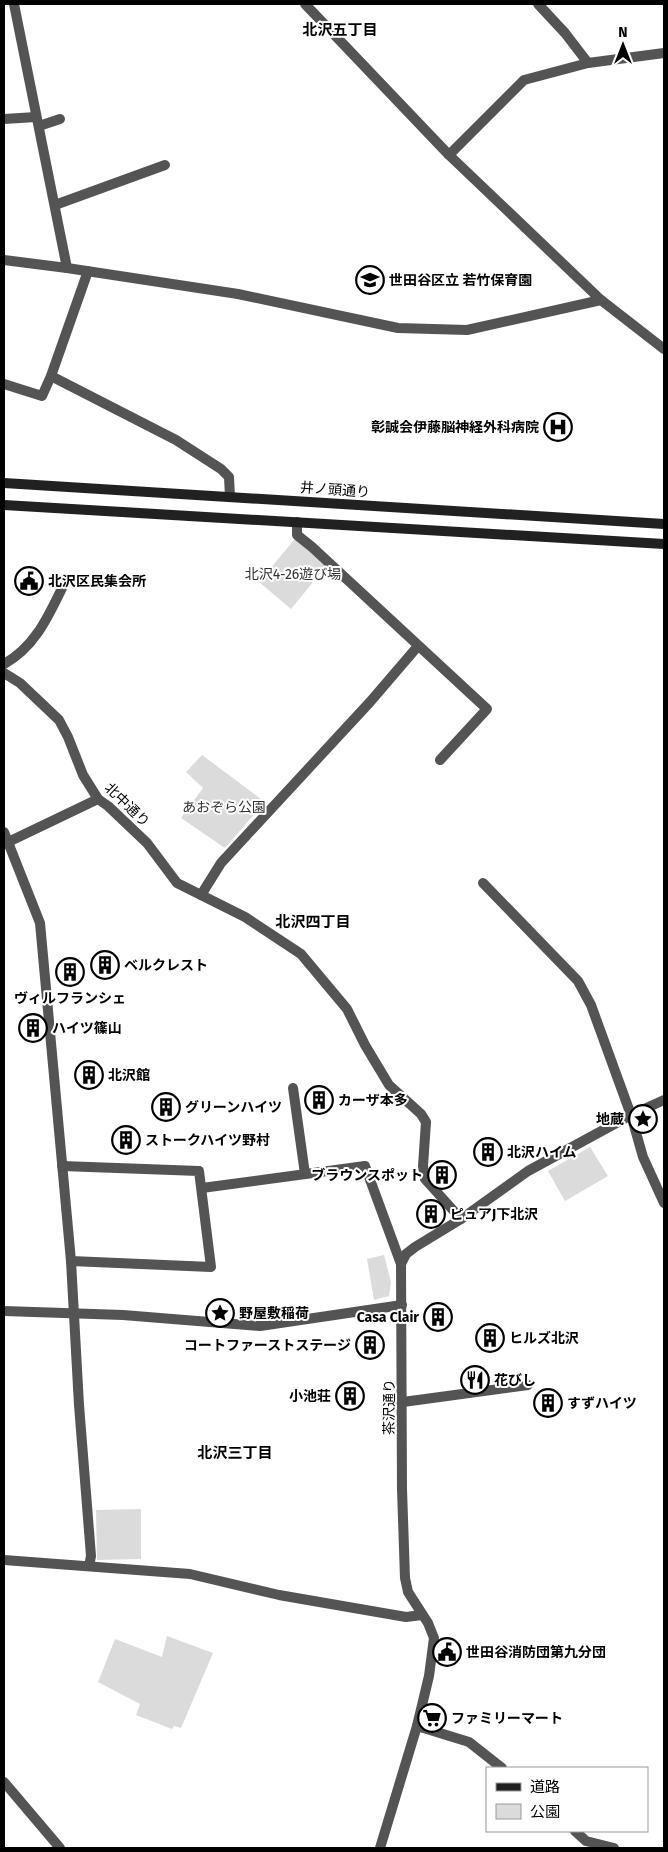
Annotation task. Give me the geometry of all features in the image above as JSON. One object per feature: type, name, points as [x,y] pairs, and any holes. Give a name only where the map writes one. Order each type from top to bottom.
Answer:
[{"type":"main road","name":"井ノ頭通り","points":[[4,483],[664,524]]},
{"type":"main road","points":[[4,506],[664,544]]},
{"type":"street","points":[[14,4],[67,268]]},
{"type":"street","points":[[305,4],[449,155],[601,300],[664,349]]},
{"type":"street","points":[[538,4],[565,33],[588,64]]},
{"type":"street","points":[[449,155],[524,80],[588,64],[664,53]]},
{"type":"street","points":[[4,119],[38,122],[60,119]]},
{"type":"street","points":[[55,205],[165,164]]},
{"type":"street","points":[[4,260],[238,294],[398,328],[467,330],[601,300]]},
{"type":"street","points":[[4,384],[42,396],[51,376],[88,271]]},
{"type":"street","points":[[51,376],[176,440],[221,469],[229,477],[230,497]]},
{"type":"street","points":[[297,522],[297,536],[312,547],[487,709],[440,760]]},
{"type":"street","points":[[4,664],[16,658],[42,628],[66,580]]},
{"type":"street","points":[[205,897],[221,863],[370,702],[418,646]]},
{"type":"street","name":"北中通り","points":[[4,673],[20,683],[58,720],[68,737],[82,775],[98,799],[147,843],[178,883],[245,917],[301,954],[347,1009],[365,1045],[389,1085],[421,1114],[426,1122],[423,1166],[425,1179],[461,1219]]},
{"type":"street","points":[[6,843],[98,799]]},
{"type":"street","points":[[4,832],[6,843],[40,923],[70,1260],[91,1556],[89,1566]]},
{"type":"street","points":[[483,883],[578,981],[592,1005],[631,1114],[643,1157],[664,1203]]},
{"type":"street","points":[[202,1188],[305,1174],[293,1088]]},
{"type":"street","points":[[401,1264],[406,1254],[415,1247],[461,1219],[528,1172],[631,1114],[664,1100]]},
{"type":"street","points":[[62,1166],[199,1172],[211,1267],[70,1260]]},
{"type":"street","name":"茶沢通り","points":[[305,1174],[365,1166],[401,1264],[402,1490],[405,1578],[408,1592],[428,1623],[434,1638],[429,1676],[417,1726],[380,1848]]},
{"type":"street","points":[[4,1311],[73,1312],[260,1326],[402,1305]]},
{"type":"street","points":[[403,1402],[528,1385]]},
{"type":"street","points":[[4,1560],[190,1574],[296,1598],[406,1617],[422,1615]]},
{"type":"street","points":[[417,1726],[469,1742],[501,1767]]},
{"type":"street","points":[[4,1782],[60,1848]]},
{"type":"street","points":[[576,1832],[586,1841],[614,1848]]},
{"type":"green space","name":"北沢4-26遊び場","points":[[294,540],[298,540],[327,565],[291,609],[259,582]]},
{"type":"green space","name":"あおぞら公園","points":[[202,755],[265,802],[225,848],[181,818],[203,788],[186,772]]},
{"type":"green space","points":[[590,1147],[608,1176],[565,1201],[548,1171]]},
{"type":"green space","points":[[384,1255],[391,1282],[389,1296],[374,1300],[367,1259]]},
{"type":"green space","points":[[141,1509],[141,1559],[97,1560],[96,1510]]},
{"type":"green space","points":[[167,1636],[213,1653],[181,1728],[174,1726],[172,1729],[136,1715],[140,1704],[98,1682],[115,1639],[162,1657]]},
{"type":"place","name":"世田谷区立 若竹保育園","points":[[370,280]]},
{"type":"place","name":"彰誠会伊藤脳神経外科病院","points":[[558,427]]},
{"type":"place","name":"北沢区民集会所","points":[[29,581]]},
{"type":"place","name":"ベルクレスト","points":[[105,965]]},
{"type":"place","name":"ヴィルフランシェ","points":[[70,972]]},
{"type":"place","name":"ハイツ篠山","points":[[33,1028]]},
{"type":"place","name":"北沢館","points":[[89,1075]]},
{"type":"place","name":"カーザ本多","points":[[319,1100]]},
{"type":"place","name":"グリーンハイツ","points":[[166,1107]]},
{"type":"place","name":"地蔵","points":[[643,1119]]},
{"type":"place","name":"ストークハイツ野村","points":[[126,1140]]},
{"type":"place","name":"北沢ハイム","points":[[488,1152]]},
{"type":"place","name":"ブラウンスポット","points":[[442,1175]]},
{"type":"place","name":"ピュアJ下北沢","points":[[431,1214]]},
{"type":"place","name":"野屋敷稲荷","points":[[220,1313]]},
{"type":"place","name":"Casa Clair","points":[[438,1317]]},
{"type":"place","name":"ヒルズ北沢","points":[[490,1338]]},
{"type":"place","name":"コートファーストステージ","points":[[370,1345]]},
{"type":"place","name":"花びし","points":[[475,1380]]},
{"type":"place","name":"小池荘","points":[[350,1396]]},
{"type":"place","name":"すずハイツ","points":[[548,1403]]},
{"type":"place","name":"世田谷消防団第九分団","points":[[447,1652]]},
{"type":"place","name":"ファミリーマート","points":[[432,1718]]},
{"type":"district","name":"北沢五丁目","points":[[340,30]]},
{"type":"district","name":"北沢四丁目","points":[[313,922]]},
{"type":"district","name":"北沢三丁目","points":[[235,1453]]}]
